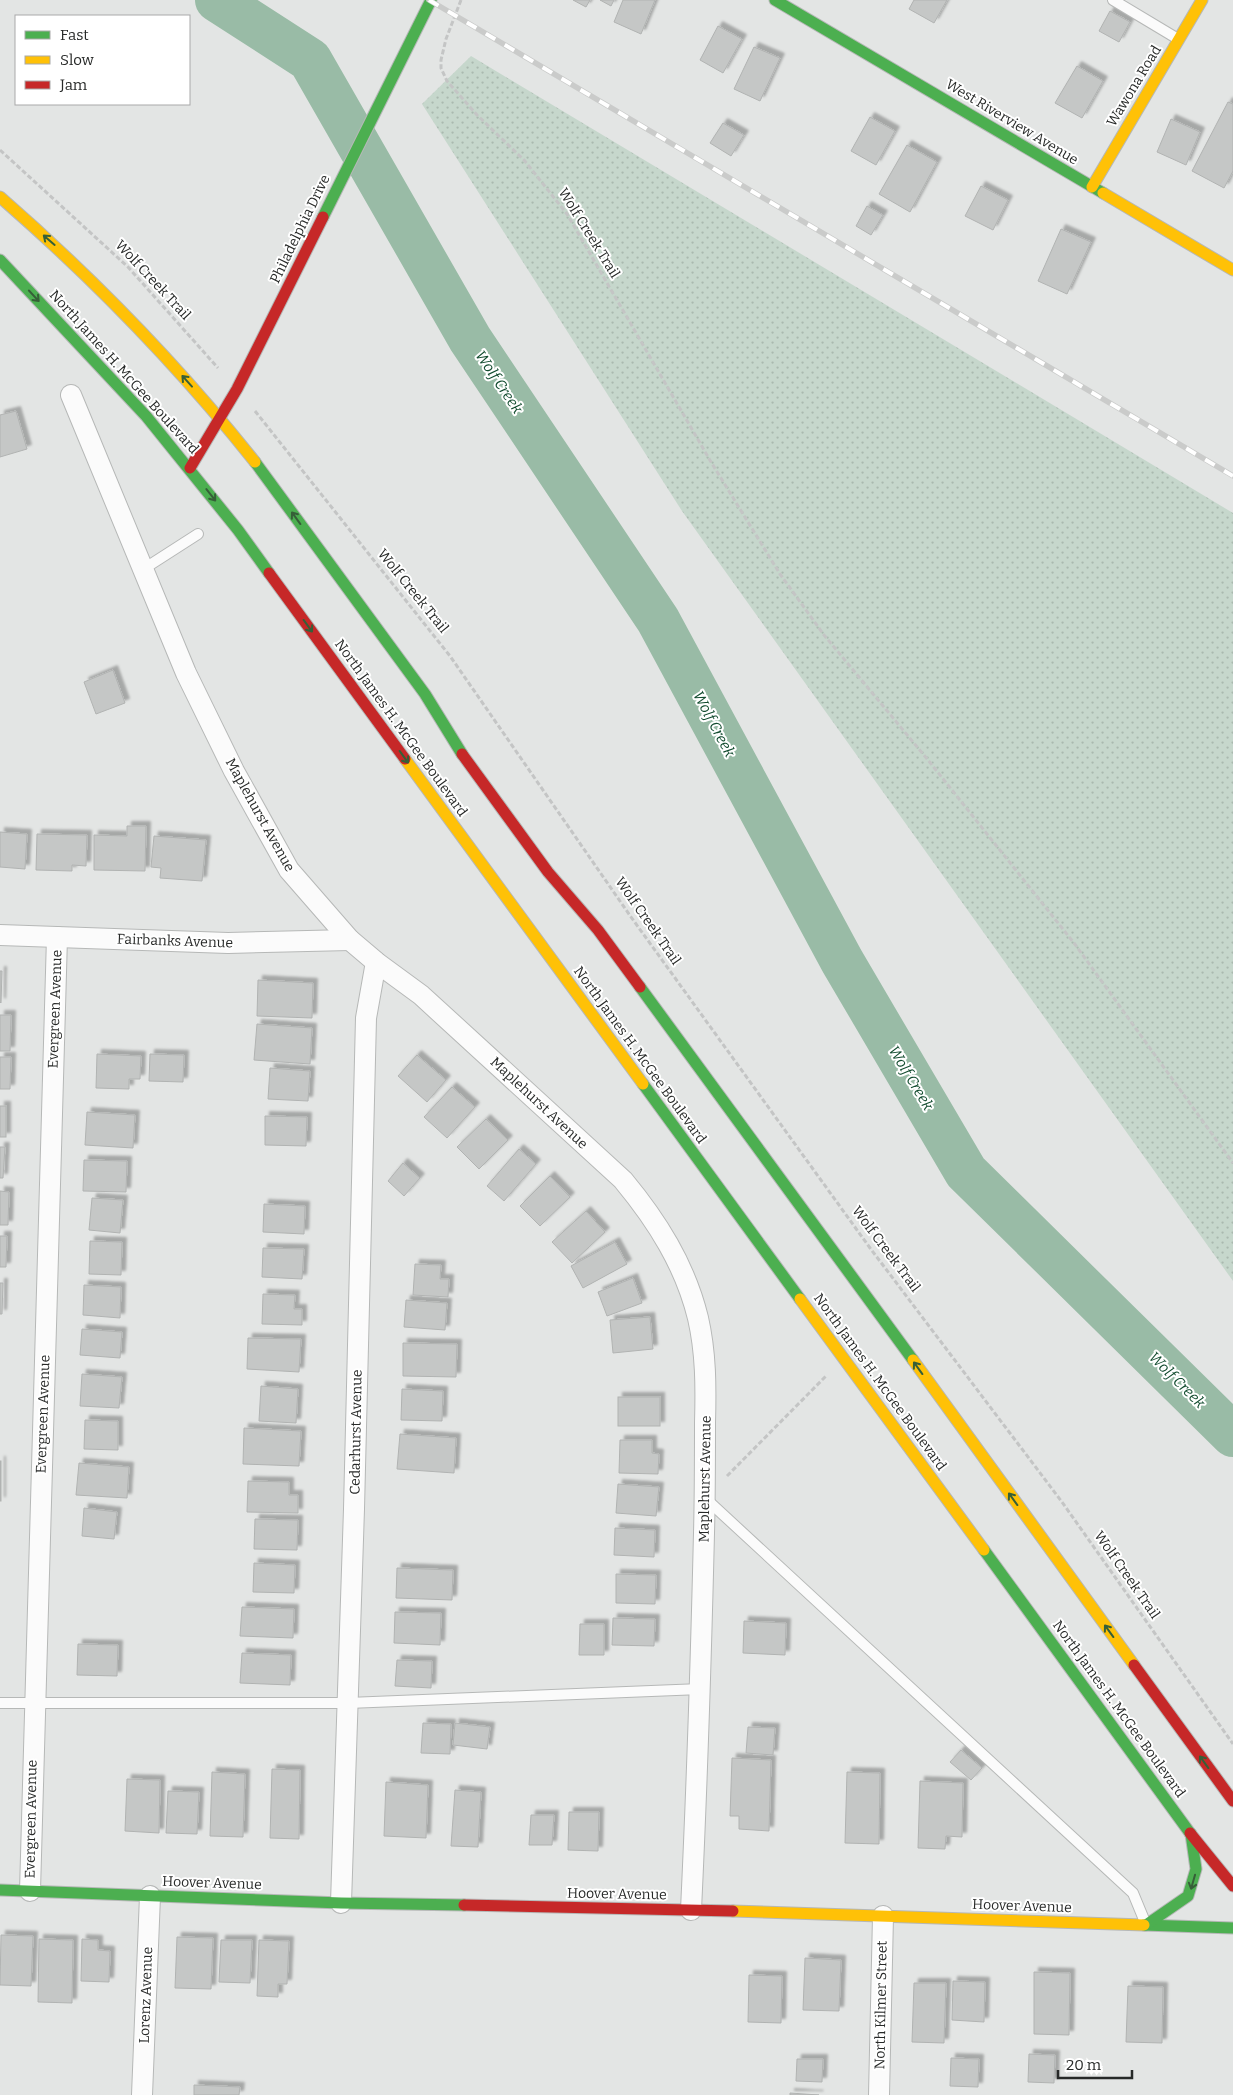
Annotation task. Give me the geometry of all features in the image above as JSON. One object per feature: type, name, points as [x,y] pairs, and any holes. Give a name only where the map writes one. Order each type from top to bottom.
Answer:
[{"type":"main road","name":"Philadelphia Drive","points":[[190,468],[237,389],[430,0]]},
{"type":"main road","name":"West Riverview Avenue","points":[[775,0],[1233,270]]},
{"type":"main road","name":"Wawona Road","points":[[1092,187],[1202,0]]},
{"type":"main road","points":[[0,197],[58,248],[142,332],[219,417],[263,472],[425,694],[469,766],[548,872],[609,946],[1233,1801]]},
{"type":"main road","name":"North James H. McGee Boulevard","points":[[0,260],[146,416],[190,468],[238,530],[1191,1834],[1233,1886]]},
{"type":"main road","points":[[1146,1925],[1188,1896],[1196,1869],[1191,1834]]},
{"type":"main road","name":"Hoover Avenue","points":[[0,1890],[341,1904],[691,1910],[1233,1928]]},
{"type":"street","name":"Maplehurst Avenue","points":[[71,395],[186,674],[234,771],[289,870],[350,940],[421,995],[623,1180],[650,1213],[669,1244],[688,1285],[703,1342],[706,1365],[701,1688],[691,1910]]},
{"type":"street","name":"Fairbanks Avenue","points":[[0,935],[228,943],[350,940]]},
{"type":"street","name":"Evergreen Avenue","points":[[30,1891],[57,937]]},
{"type":"street","name":"Cedarhurst Avenue","points":[[341,1904],[366,1018],[376,962]]},
{"type":"street","name":"Lorenz Avenue","points":[[142,2095],[150,1896]]},
{"type":"street","name":"North Kilmer Street","points":[[879,2095],[883,1916]]},
{"type":"lane","points":[[1113,0],[1179,39]]},
{"type":"lane","points":[[142,570],[198,534]]},
{"type":"lane","points":[[705,1498],[1133,1894],[1146,1925]]},
{"type":"lane","points":[[0,1703],[348,1703],[701,1688]]},
{"type":"path","name":"Wolf Creek Trail","points":[[461,0],[446,38],[441,60],[440,68],[447,81],[477,115],[524,160],[567,214],[711,462],[780,574],[818,627],[928,760],[1074,943],[1233,1162]]},
{"type":"path","name":"Wolf Creek Trail","points":[[0,150],[128,267],[237,389],[450,656],[631,917],[870,1248],[1062,1502],[1233,1744]]},
{"type":"path","points":[[705,1498],[844,1358]]},
{"type":"green space","points":[[471,56],[1233,513],[1233,1281],[682,511],[422,104]]},
{"type":"building","points":[[573,0],[590,0],[586,7]]},
{"type":"building","points":[[600,0],[614,0],[611,6]]},
{"type":"building","points":[[623,0],[655,0],[641,34],[614,22]]},
{"type":"building","points":[[914,0],[947,0],[934,23],[909,9]]},
{"type":"building","points":[[1110,11],[1130,22],[1119,42],[1099,31]]},
{"type":"building","points":[[718,26],[742,39],[723,73],[700,60]]},
{"type":"building","points":[[754,47],[780,58],[760,101],[734,89]]},
{"type":"building","points":[[1077,66],[1103,81],[1082,118],[1055,103]]},
{"type":"building","points":[[1228,102],[1233,104],[1233,171],[1224,188],[1192,171]]},
{"type":"building","points":[[870,117],[895,131],[876,165],[851,151]]},
{"type":"building","points":[[1171,119],[1200,132],[1186,165],[1157,152]]},
{"type":"building","points":[[723,123],[744,135],[731,156],[710,143]]},
{"type":"building","points":[[907,145],[937,162],[910,212],[879,194]]},
{"type":"building","points":[[981,186],[1008,200],[993,230],[965,216]]},
{"type":"building","points":[[867,206],[883,215],[871,235],[856,226]]},
{"type":"building","points":[[1061,229],[1091,242],[1067,294],[1038,281]]},
{"type":"building","points":[[16,411],[27,449],[0,457],[0,415]]},
{"type":"building","points":[[113,670],[125,703],[96,714],[84,682]]},
{"type":"building","points":[[127,826],[146,826],[145,871],[94,870],[94,835],[127,836]]},
{"type":"building","points":[[0,832],[27,834],[25,869],[0,867]]},
{"type":"building","points":[[37,834],[87,835],[86,866],[72,865],[72,871],[36,870]]},
{"type":"building","points":[[154,836],[206,840],[202,881],[160,878],[161,868],[151,867]]},
{"type":"building","points":[[0,971],[2,971],[1,1003],[0,1002]]},
{"type":"building","points":[[258,980],[313,983],[312,1018],[257,1016]]},
{"type":"building","points":[[0,1015],[11,1015],[10,1051],[0,1051]]},
{"type":"building","points":[[257,1024],[312,1028],[310,1064],[254,1060]]},
{"type":"building","points":[[97,1054],[141,1056],[140,1079],[129,1079],[129,1089],[96,1088]]},
{"type":"building","points":[[150,1054],[184,1055],[183,1082],[149,1081]]},
{"type":"building","points":[[417,1055],[446,1080],[427,1102],[398,1076]]},
{"type":"building","points":[[0,1057],[11,1057],[10,1089],[0,1089]]},
{"type":"building","points":[[270,1068],[310,1071],[308,1101],[268,1099]]},
{"type":"building","points":[[452,1087],[475,1107],[447,1138],[424,1117]]},
{"type":"building","points":[[0,1106],[6,1106],[6,1137],[0,1137]]},
{"type":"building","points":[[87,1112],[135,1115],[133,1148],[85,1145]]},
{"type":"building","points":[[265,1116],[307,1117],[306,1146],[265,1145]]},
{"type":"building","points":[[486,1119],[508,1140],[479,1169],[457,1147]]},
{"type":"building","points":[[0,1147],[5,1147],[3,1178],[0,1178]]},
{"type":"building","points":[[519,1149],[536,1164],[504,1201],[487,1186]]},
{"type":"building","points":[[84,1160],[127,1161],[126,1192],[83,1191]]},
{"type":"building","points":[[403,1163],[420,1178],[404,1196],[388,1181]]},
{"type":"building","points":[[550,1176],[570,1197],[540,1226],[520,1206]]},
{"type":"building","points":[[0,1191],[9,1192],[8,1225],[0,1225]]},
{"type":"building","points":[[92,1198],[123,1200],[120,1233],[89,1230]]},
{"type":"building","points":[[264,1204],[305,1206],[304,1234],[263,1232]]},
{"type":"building","points":[[586,1211],[605,1232],[572,1263],[552,1242]]},
{"type":"building","points":[[0,1236],[7,1236],[6,1267],[0,1267]]},
{"type":"building","points":[[90,1241],[122,1242],[121,1275],[89,1274]]},
{"type":"building","points":[[615,1242],[627,1264],[583,1288],[571,1266]]},
{"type":"building","points":[[263,1248],[304,1249],[302,1279],[262,1277]]},
{"type":"building","points":[[415,1264],[441,1265],[440,1279],[449,1279],[448,1297],[413,1295]]},
{"type":"building","points":[[633,1278],[642,1303],[607,1316],[598,1292]]},
{"type":"building","points":[[0,1283],[3,1283],[2,1314],[0,1314]]},
{"type":"building","points":[[84,1285],[121,1287],[120,1318],[83,1315]]},
{"type":"building","points":[[263,1294],[295,1295],[294,1309],[302,1309],[302,1325],[262,1324]]},
{"type":"building","points":[[406,1300],[447,1303],[445,1330],[404,1327]]},
{"type":"building","points":[[650,1317],[653,1349],[613,1353],[610,1320]]},
{"type":"building","points":[[82,1329],[122,1332],[120,1358],[80,1355]]},
{"type":"building","points":[[248,1338],[301,1339],[299,1372],[247,1369]]},
{"type":"building","points":[[403,1343],[457,1344],[456,1377],[403,1376]]},
{"type":"building","points":[[82,1374],[122,1377],[119,1408],[80,1406]]},
{"type":"building","points":[[261,1386],[298,1389],[296,1423],[259,1421]]},
{"type":"building","points":[[402,1389],[443,1391],[442,1421],[401,1420]]},
{"type":"building","points":[[618,1397],[660,1397],[660,1426],[618,1426]]},
{"type":"building","points":[[85,1420],[118,1421],[118,1450],[84,1449]]},
{"type":"building","points":[[244,1428],[301,1431],[299,1466],[243,1464]]},
{"type":"building","points":[[400,1434],[456,1438],[454,1473],[397,1469]]},
{"type":"building","points":[[620,1440],[652,1440],[652,1453],[659,1454],[658,1474],[619,1473]]},
{"type":"building","points":[[1,1461],[1,1501],[0,1501]]},
{"type":"building","points":[[79,1463],[129,1467],[127,1498],[76,1495]]},
{"type":"building","points":[[248,1481],[289,1482],[289,1495],[298,1495],[298,1513],[247,1512]]},
{"type":"building","points":[[618,1484],[659,1487],[656,1516],[616,1513]]},
{"type":"building","points":[[84,1508],[117,1512],[114,1539],[82,1536]]},
{"type":"building","points":[[255,1519],[298,1520],[297,1550],[254,1549]]},
{"type":"building","points":[[615,1528],[655,1530],[654,1557],[614,1555]]},
{"type":"building","points":[[254,1563],[295,1565],[294,1593],[253,1592]]},
{"type":"building","points":[[397,1568],[453,1570],[452,1600],[396,1598]]},
{"type":"building","points":[[616,1574],[656,1575],[655,1604],[616,1603]]},
{"type":"building","points":[[242,1607],[294,1609],[293,1638],[240,1636]]},
{"type":"building","points":[[395,1612],[441,1613],[440,1645],[394,1643]]},
{"type":"building","points":[[613,1618],[655,1619],[654,1646],[612,1645]]},
{"type":"building","points":[[744,1621],[786,1623],[785,1655],[743,1653]]},
{"type":"building","points":[[580,1624],[604,1624],[604,1655],[579,1655]]},
{"type":"building","points":[[78,1644],[118,1645],[117,1676],[77,1675]]},
{"type":"building","points":[[242,1653],[291,1655],[290,1685],[240,1683]]},
{"type":"building","points":[[397,1660],[432,1661],[431,1688],[395,1686]]},
{"type":"building","points":[[423,1723],[451,1724],[450,1754],[421,1753]]},
{"type":"building","points":[[455,1723],[490,1727],[487,1749],[453,1745]]},
{"type":"building","points":[[748,1727],[775,1728],[773,1755],[746,1753]]},
{"type":"building","points":[[961,1750],[982,1768],[971,1780],[950,1762]]},
{"type":"building","points":[[732,1758],[771,1760],[769,1831],[739,1829],[739,1816],[730,1816]]},
{"type":"building","points":[[272,1769],[300,1770],[299,1839],[270,1838]]},
{"type":"building","points":[[212,1772],[245,1774],[243,1837],[210,1836]]},
{"type":"building","points":[[847,1772],[880,1773],[879,1844],[845,1843]]},
{"type":"building","points":[[127,1779],[160,1780],[159,1833],[125,1831]]},
{"type":"building","points":[[920,1781],[963,1783],[962,1837],[946,1836],[945,1849],[918,1848]]},
{"type":"building","points":[[386,1782],[428,1785],[426,1838],[384,1836]]},
{"type":"building","points":[[455,1790],[481,1792],[478,1847],[451,1846]]},
{"type":"building","points":[[168,1791],[199,1792],[197,1834],[166,1833]]},
{"type":"building","points":[[569,1812],[599,1812],[598,1851],[568,1850]]},
{"type":"building","points":[[531,1815],[554,1815],[552,1845],[529,1845]]},
{"type":"building","points":[[1,1935],[33,1936],[31,1986],[0,1985]]},
{"type":"building","points":[[177,1937],[213,1938],[211,1989],[175,1988]]},
{"type":"building","points":[[39,1939],[73,1940],[72,2003],[38,2002]]},
{"type":"building","points":[[82,1939],[98,1940],[98,1950],[110,1951],[109,1982],[81,1981]]},
{"type":"building","points":[[221,1940],[252,1940],[250,1983],[219,1982]]},
{"type":"building","points":[[259,1940],[289,1941],[287,1984],[278,1984],[278,1997],[257,1996]]},
{"type":"building","points":[[805,1958],[841,1960],[839,2011],[803,2010]]},
{"type":"building","points":[[1034,1972],[1070,1973],[1069,2035],[1034,2034]]},
{"type":"building","points":[[749,1975],[782,1976],[781,2023],[748,2022]]},
{"type":"building","points":[[953,1981],[985,1982],[984,2022],[952,2020]]},
{"type":"building","points":[[914,1983],[946,1983],[944,2043],[912,2042]]},
{"type":"building","points":[[1128,1986],[1163,1987],[1162,2043],[1126,2042]]},
{"type":"building","points":[[1029,2054],[1055,2055],[1054,2083],[1028,2082]]},
{"type":"building","points":[[951,2058],[979,2059],[978,2087],[950,2086]]},
{"type":"building","points":[[797,2059],[823,2059],[822,2082],[796,2081]]},
{"type":"building","points":[[194,2085],[240,2087],[239,2095],[194,2095]]},
{"type":"building","points":[[790,2093],[819,2095],[790,2095]]},
{"type":"waterway","name":"Wolf Creek","points":[[217,0],[310,60],[470,339],[658,620],[842,961],[966,1172],[1233,1435]]},
{"type":"railway","points":[[429,0],[1233,476]]},
{"type":"traffic: fast","points":[[323,217],[431,0]]},
{"type":"traffic: fast","points":[[775,0],[1103,193]]},
{"type":"traffic: fast","points":[[0,260],[146,416],[238,530],[269,573]]},
{"type":"traffic: fast","points":[[255,462],[425,694],[462,754]]},
{"type":"traffic: fast","points":[[640,987],[913,1360]]},
{"type":"traffic: fast","points":[[643,1084],[800,1299]]},
{"type":"traffic: fast","points":[[984,1550],[1190,1833]]},
{"type":"traffic: fast","points":[[1146,1925],[1188,1896],[1196,1869],[1191,1834]]},
{"type":"traffic: fast","points":[[0,1890],[341,1903],[464,1905]]},
{"type":"traffic: fast","points":[[1144,1925],[1233,1928]]},
{"type":"traffic: slow","points":[[1092,187],[1202,0]]},
{"type":"traffic: slow","points":[[1103,193],[1233,270]]},
{"type":"traffic: slow","points":[[0,197],[68,259],[134,324],[196,391],[255,462]]},
{"type":"traffic: slow","points":[[405,759],[643,1084]]},
{"type":"traffic: slow","points":[[800,1299],[984,1550]]},
{"type":"traffic: slow","points":[[913,1360],[1134,1665]]},
{"type":"traffic: slow","points":[[733,1911],[1144,1925]]},
{"type":"traffic: jam","points":[[190,468],[237,389],[323,217]]},
{"type":"traffic: jam","points":[[269,573],[405,759]]},
{"type":"traffic: jam","points":[[462,754],[548,872],[598,930],[640,987]]},
{"type":"traffic: jam","points":[[1134,1665],[1233,1801]]},
{"type":"traffic: jam","points":[[1190,1833],[1233,1886]]},
{"type":"traffic: jam","points":[[464,1905],[733,1911]]}]
